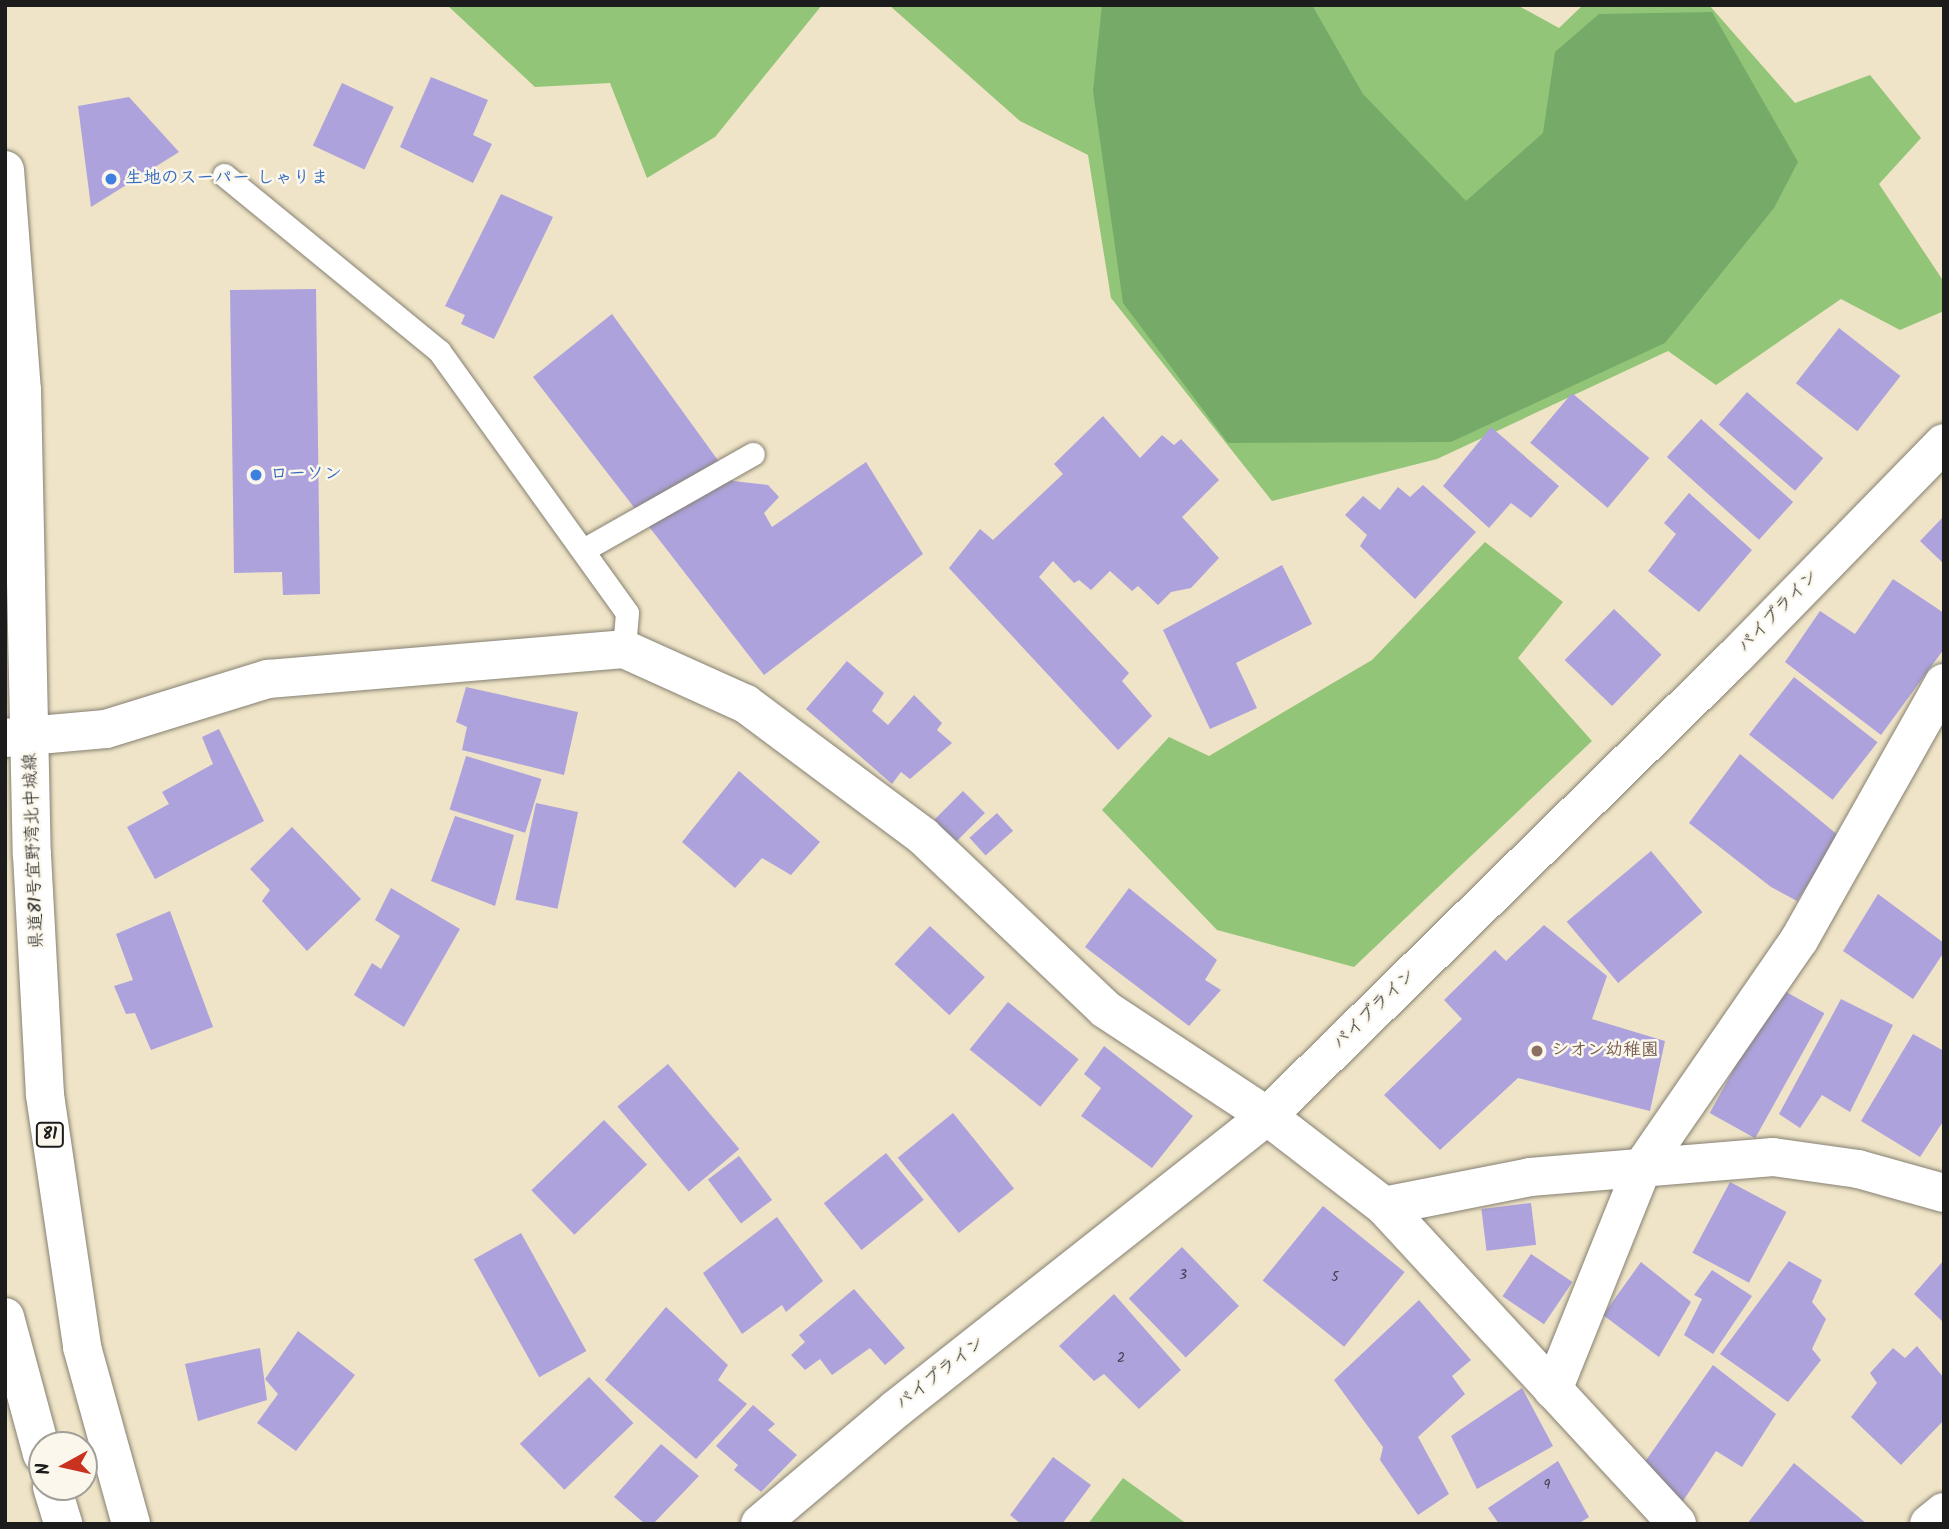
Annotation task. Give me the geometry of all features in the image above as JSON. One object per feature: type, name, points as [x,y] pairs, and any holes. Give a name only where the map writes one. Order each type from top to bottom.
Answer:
[{"type":"street","name":"県道81号宜野湾北中城線","points":[[5,170],[22,390],[19,738],[32,855],[44,1069],[60,1214],[82,1347],[131,1524]]},
{"type":"street","name":"パイプライン","points":[[760,1524],[896,1409],[1267,1115],[1737,655],[1944,443]]},
{"type":"street","points":[[19,738],[106,729],[268,679],[624,649],[746,705],[923,836],[1105,1009],[1267,1115],[1384,1206],[1678,1524]]},
{"type":"street","points":[[1553,1390],[1643,1166],[1799,940],[1944,683]]},
{"type":"street","points":[[1384,1206],[1530,1177],[1773,1157],[1858,1169],[1944,1193]]},
{"type":"street","points":[[5,1317],[36,1431]]},
{"type":"street","points":[[56,1501],[63,1524]]},
{"type":"street","points":[[1929,1524],[1944,1512]]},
{"type":"lane","points":[[224,175],[439,351],[627,612],[624,649]]},
{"type":"lane","points":[[583,550],[753,454]]},
{"type":"green space","points":[[447,5],[822,5],[715,137],[647,178],[610,83],[535,87]]},
{"type":"green space","points":[[889,5],[1517,5],[1559,28],[1583,5],[1709,5],[1795,103],[1870,75],[1921,138],[1879,184],[1944,282],[1944,311],[1900,330],[1841,299],[1716,385],[1668,351],[1437,459],[1272,501],[1111,298],[1088,155],[1020,121]]},
{"type":"green space","points":[[1102,5],[1312,5],[1363,94],[1466,201],[1543,133],[1555,52],[1599,14],[1712,12],[1798,162],[1774,208],[1665,343],[1451,442],[1228,443],[1123,303],[1093,91]]},
{"type":"green space","points":[[1485,542],[1563,602],[1518,658],[1592,741],[1354,967],[1217,930],[1102,810],[1169,737],[1209,756],[1372,660]]},
{"type":"green space","points":[[1123,1478],[1187,1524],[1088,1524]]},
{"type":"building","points":[[431,77],[488,100],[473,135],[492,144],[473,183],[400,147]]},
{"type":"building","points":[[342,83],[394,107],[364,170],[313,146]]},
{"type":"building","name":"生地のスーパー しゃりま","points":[[129,97],[179,152],[91,207],[78,106]]},
{"type":"building","points":[[501,194],[553,217],[494,339],[461,324],[465,315],[445,306]]},
{"type":"building","points":[[316,289],[320,594],[283,595],[282,572],[234,573],[230,290]]},
{"type":"building","points":[[612,314],[733,481],[768,485],[779,497],[764,513],[772,527],[866,462],[923,554],[764,675],[533,377]]},
{"type":"building","points":[[1839,328],[1900,376],[1857,431],[1796,383]]},
{"type":"building","points":[[1747,392],[1823,458],[1795,491],[1719,424]]},
{"type":"building","points":[[1572,393],[1649,458],[1608,508],[1530,443]]},
{"type":"building","points":[[1103,416],[1140,458],[1162,435],[1174,445],[1181,439],[1219,480],[1182,517],[1219,558],[1191,588],[1171,592],[1158,605],[1138,586],[1132,591],[1110,571],[1091,590],[1079,580],[1074,583],[1053,561],[1039,577],[1129,673],[1122,681],[1152,716],[1118,750],[949,568],[980,529],[993,540],[1063,474],[1054,464]]},
{"type":"building","points":[[1701,419],[1793,502],[1759,540],[1667,457]]},
{"type":"building","points":[[1491,427],[1559,486],[1531,518],[1511,503],[1489,528],[1443,486]]},
{"type":"building","points":[[1423,485],[1476,532],[1415,599],[1360,546],[1367,535],[1345,515],[1363,496],[1380,510],[1398,487],[1410,497]]},
{"type":"building","points":[[1689,493],[1752,550],[1699,612],[1648,571],[1676,534],[1664,523]]},
{"type":"building","points":[[1944,516],[1944,564],[1920,541]]},
{"type":"building","points":[[1282,565],[1312,624],[1236,663],[1257,708],[1210,729],[1163,630]]},
{"type":"building","points":[[1893,579],[1944,613],[1944,649],[1881,735],[1785,662],[1820,611],[1855,634]]},
{"type":"building","points":[[1614,609],[1661,655],[1612,706],[1565,660]]},
{"type":"building","points":[[847,661],[884,693],[872,711],[888,725],[914,695],[942,723],[937,730],[952,743],[910,779],[901,772],[892,784],[806,709]]},
{"type":"building","points":[[1794,677],[1878,742],[1833,800],[1749,735]]},
{"type":"building","points":[[466,687],[578,712],[564,775],[462,750],[467,727],[456,722]]},
{"type":"building","points":[[219,729],[264,821],[155,879],[127,827],[169,804],[162,792],[213,764],[202,737]]},
{"type":"building","points":[[1740,754],[1839,836],[1797,901],[1771,887],[1689,823]]},
{"type":"building","points":[[466,756],[542,779],[525,833],[450,810]]},
{"type":"building","points":[[739,771],[820,842],[791,875],[762,858],[735,888],[682,842]]},
{"type":"building","points":[[963,791],[985,813],[955,843],[933,821]]},
{"type":"building","points":[[536,803],[578,812],[557,909],[515,900]]},
{"type":"building","points":[[997,813],[1013,831],[986,856],[970,838]]},
{"type":"building","points":[[455,816],[514,835],[495,906],[431,881]]},
{"type":"building","points":[[292,827],[361,899],[307,951],[262,901],[270,890],[250,869]]},
{"type":"building","points":[[1651,851],[1702,912],[1618,983],[1567,922]]},
{"type":"building","points":[[391,888],[460,929],[404,1027],[354,995],[372,963],[381,969],[400,936],[375,920]]},
{"type":"building","points":[[1129,888],[1217,960],[1205,980],[1221,990],[1189,1026],[1085,947]]},
{"type":"building","points":[[1878,894],[1944,943],[1944,952],[1913,999],[1843,951]]},
{"type":"building","points":[[170,911],[213,1027],[151,1050],[135,1013],[126,1014],[114,986],[133,980],[116,934]]},
{"type":"building","points":[[1544,925],[1607,976],[1592,1019],[1665,1041],[1650,1111],[1518,1078],[1440,1150],[1384,1095],[1462,1019],[1444,1000],[1495,950],[1506,961]]},
{"type":"building","points":[[930,926],[985,977],[949,1015],[895,964]]},
{"type":"building","points":[[1779,988],[1824,1013],[1755,1138],[1710,1113]]},
{"type":"building","points":[[1841,999],[1893,1025],[1850,1112],[1822,1095],[1800,1128],[1779,1114]]},
{"type":"building","points":[[1008,1002],[1079,1059],[1040,1107],[970,1049]]},
{"type":"building","points":[[1913,1034],[1944,1051],[1944,1120],[1920,1157],[1861,1121]]},
{"type":"building","points":[[1104,1046],[1193,1116],[1152,1168],[1081,1116],[1101,1088],[1084,1074]]},
{"type":"building","points":[[668,1064],[739,1149],[689,1191],[617,1106]]},
{"type":"building","points":[[953,1113],[1014,1188],[959,1233],[898,1158]]},
{"type":"building","points":[[604,1120],[647,1165],[574,1235],[531,1190]]},
{"type":"building","points":[[886,1153],[924,1200],[862,1250],[824,1203]]},
{"type":"building","points":[[739,1156],[772,1200],[741,1223],[708,1179]]},
{"type":"building","points":[[1730,1182],[1787,1212],[1749,1283],[1692,1253]]},
{"type":"building","points":[[1531,1203],[1536,1245],[1486,1251],[1481,1209]]},
{"type":"building","points":[[1323,1206],[1405,1272],[1344,1347],[1263,1281]]},
{"type":"building","points":[[777,1217],[823,1281],[786,1312],[782,1305],[742,1334],[703,1273]]},
{"type":"building","points":[[521,1233],[586,1351],[539,1377],[474,1259]]},
{"type":"building","points":[[1182,1247],[1239,1306],[1186,1357],[1129,1298]]},
{"type":"building","points":[[1531,1254],[1572,1282],[1544,1324],[1502,1296]]},
{"type":"building","points":[[1944,1260],[1944,1323],[1914,1294]]},
{"type":"building","points":[[1789,1261],[1822,1280],[1812,1302],[1826,1319],[1812,1349],[1821,1360],[1788,1402],[1720,1354]]},
{"type":"building","points":[[1641,1262],[1691,1302],[1659,1357],[1603,1315]]},
{"type":"building","points":[[1712,1270],[1752,1296],[1713,1354],[1684,1335],[1702,1299],[1694,1295]]},
{"type":"building","points":[[854,1289],[905,1348],[885,1365],[870,1348],[832,1375],[820,1359],[805,1370],[791,1355],[805,1342],[799,1335]]},
{"type":"building","points":[[1114,1294],[1181,1370],[1139,1409],[1104,1374],[1094,1381],[1059,1346]]},
{"type":"building","points":[[1419,1300],[1471,1360],[1452,1376],[1465,1394],[1418,1437],[1449,1494],[1418,1515],[1380,1460],[1383,1447],[1334,1380]]},
{"type":"building","points":[[666,1307],[728,1365],[718,1380],[747,1404],[696,1459],[605,1380]]},
{"type":"building","points":[[298,1331],[355,1375],[296,1451],[257,1423],[278,1394],[265,1379]]},
{"type":"building","points":[[1917,1346],[1944,1378],[1944,1420],[1901,1465],[1851,1417],[1877,1383],[1870,1373],[1893,1348],[1905,1358]]},
{"type":"building","points":[[260,1348],[267,1400],[198,1421],[185,1364]]},
{"type":"building","points":[[1713,1365],[1776,1414],[1742,1467],[1716,1451],[1681,1504],[1642,1466]]},
{"type":"building","points":[[589,1377],[633,1423],[564,1490],[520,1444]]},
{"type":"building","points":[[1522,1388],[1553,1446],[1477,1489],[1451,1436]]},
{"type":"building","points":[[753,1405],[775,1424],[768,1430],[797,1455],[761,1492],[734,1470],[738,1465],[716,1446]]},
{"type":"building","points":[[661,1444],[699,1476],[653,1524],[645,1524],[614,1497]]},
{"type":"building","points":[[1053,1457],[1091,1485],[1062,1524],[1021,1524],[1010,1515]]},
{"type":"building","points":[[1558,1461],[1589,1517],[1578,1524],[1499,1524],[1488,1508]]},
{"type":"building","points":[[1794,1463],[1867,1524],[1747,1524]]},
{"type":"place","name":"生地のスーパー しゃりま","points":[[111,179]]},
{"type":"place","name":"ローソン","points":[[256,475]]},
{"type":"place","name":"シオン幼稚園","points":[[1537,1051]]}]
